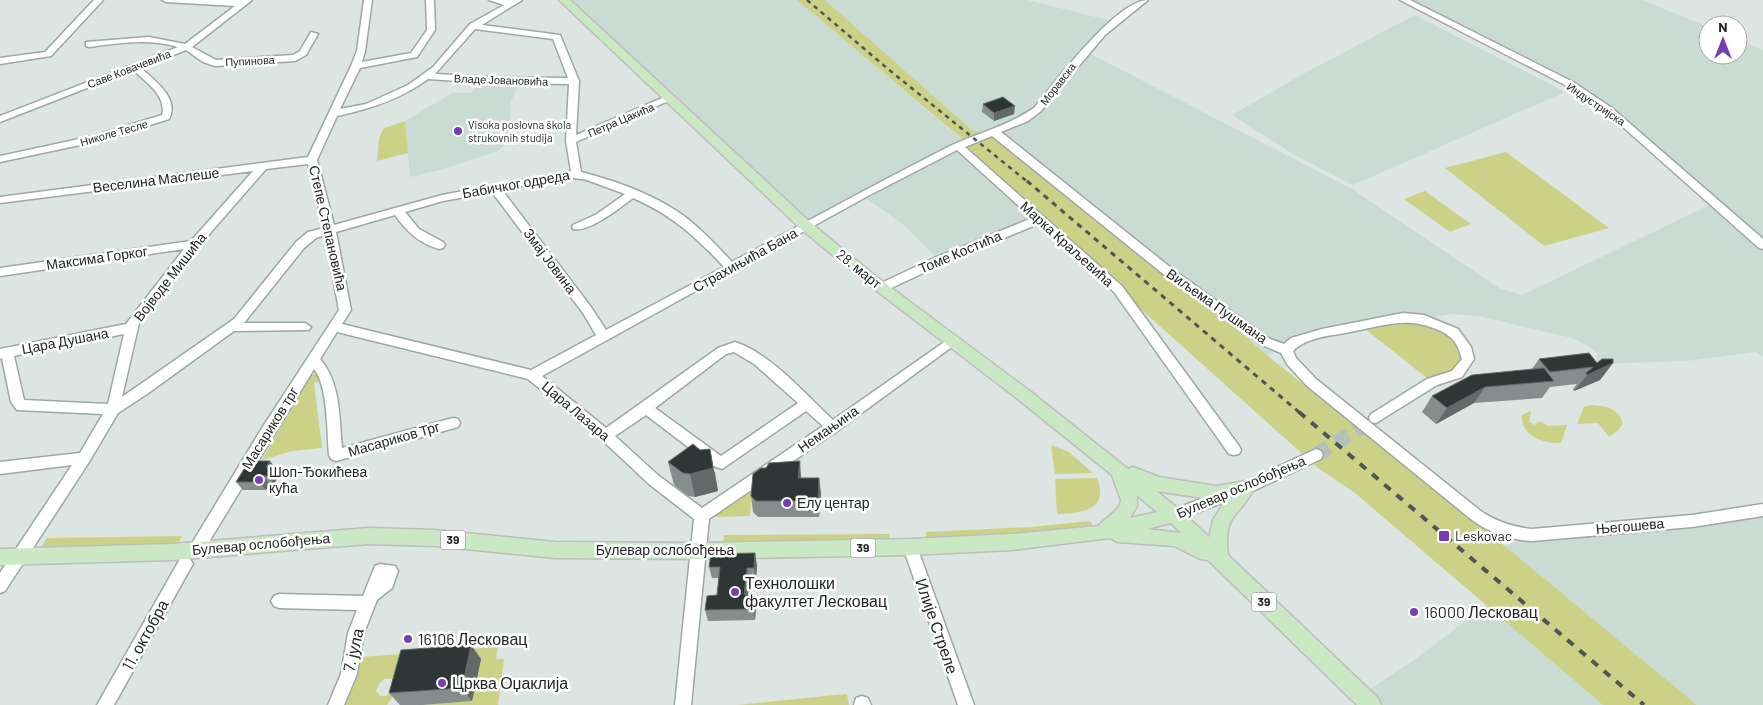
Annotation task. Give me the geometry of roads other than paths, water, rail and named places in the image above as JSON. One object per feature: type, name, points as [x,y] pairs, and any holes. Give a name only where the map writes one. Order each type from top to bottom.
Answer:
[{"type":"main road","name":"28. март","points":[[564,0],[806,226],[881,288],[954,341],[1116,466],[1174,515]]},
{"type":"main road","points":[[1116,466],[1157,484],[1174,488],[1216,494],[1246,488]]},
{"type":"main road","points":[[1101,533],[1120,517],[1129,504],[1129,492],[1116,466]]},
{"type":"main road","points":[[1101,533],[1176,539],[1219,559],[1217,532],[1219,523],[1246,488]]},
{"type":"main road","name":"Булевар ослобођења","points":[[0,558],[196,550],[338,537],[393,536],[548,549],[698,551],[910,547],[1012,542],[1101,533],[1174,515]]},
{"type":"main road","name":"39","points":[[1174,515],[1371,705]]},
{"type":"street","points":[[0,61],[48,54],[99,0]]},
{"type":"street","points":[[166,0],[245,2]]},
{"type":"street","name":"Степе Степановића","points":[[338,322],[345,305],[330,230],[312,160],[356,66],[361,51],[368,0]]},
{"type":"street","points":[[356,66],[414,55],[431,30],[430,0]]},
{"type":"street","points":[[493,0],[515,2]]},
{"type":"street","name":"Моравска","points":[[958,146],[1025,119],[1038,109],[1102,33],[1144,0]]},
{"type":"street","name":"Индустријска","points":[[1404,0],[1570,84],[1609,110],[1763,245]]},
{"type":"street","name":"Саве Ковачевића","points":[[0,119],[186,47],[245,2]]},
{"type":"street","points":[[333,114],[353,111],[380,102],[412,87],[427,76],[473,26],[515,2]]},
{"type":"street","points":[[473,26],[554,36],[558,39],[574,81],[571,141],[576,173]]},
{"type":"street","name":"Пупинова","points":[[90,44],[138,39],[186,47],[213,62],[291,59],[303,53],[314,34]]},
{"type":"street","name":"Николе Тесле","points":[[0,160],[95,139],[166,117],[168,110],[166,98],[135,67]]},
{"type":"street","name":"Владе Јовановића","points":[[427,76],[488,80],[574,81]]},
{"type":"street","name":"Петра Цакића","points":[[571,141],[670,98]]},
{"type":"street","name":"Виљема Пушмана","points":[[994,132],[1171,274],[1266,342],[1286,350]]},
{"type":"street","name":"Страхињића Бана","points":[[532,375],[731,268],[862,194],[958,146]]},
{"type":"street","name":"Марка Краљевића","points":[[958,146],[1118,290],[1234,450]]},
{"type":"street","points":[[935,157],[968,161],[979,166]]},
{"type":"street","name":"Веселина Маслеше","points":[[0,200],[312,160]]},
{"type":"street","name":"Војводе Мишића","points":[[0,586],[84,458],[113,409],[130,328],[194,244],[262,167]]},
{"type":"street","name":"Бабичког одреда","points":[[113,409],[233,327],[245,316],[300,245],[312,236],[398,210],[494,187],[576,173],[632,194],[676,215],[731,268]]},
{"type":"street","name":"Змај Јовина","points":[[494,187],[587,310],[604,337]]},
{"type":"street","points":[[577,227],[601,216],[632,194]]},
{"type":"street","points":[[398,210],[403,220],[412,230],[425,240],[439,245]]},
{"type":"street","name":"Томе Костића","points":[[881,288],[936,262],[1040,218]]},
{"type":"street","name":"Максима Горког","points":[[3,271],[194,244]]},
{"type":"street","points":[[0,282],[3,271]]},
{"type":"street","points":[[1286,350],[1295,341],[1309,337],[1403,318],[1424,318],[1454,332],[1465,347],[1468,359],[1463,368],[1457,374],[1432,382],[1376,418]]},
{"type":"street","name":"Масариков трг","points":[[196,550],[272,424],[338,322]]},
{"type":"street","name":"Цара Лазара","points":[[338,322],[532,375],[606,436],[654,480],[702,516]]},
{"type":"street","points":[[233,327],[306,327]]},
{"type":"street","name":"Цара Душана","points":[[3,353],[130,328]]},
{"type":"street","name":"Немањина","points":[[702,516],[954,341]]},
{"type":"street","points":[[606,436],[722,351],[736,346],[770,371],[832,427]]},
{"type":"street","name":"Његошева","points":[[1286,350],[1287,356],[1297,369],[1476,516],[1497,528],[1511,533],[1532,536],[1692,520],[1763,510]]},
{"type":"street","points":[[3,353],[18,402],[22,406],[113,409]]},
{"type":"street","name":"Масариков трг","points":[[314,360],[324,372],[328,388],[336,456]]},
{"type":"street","points":[[646,408],[718,462],[722,463],[806,404]]},
{"type":"street","name":"Масариков Трг","points":[[336,456],[453,423]]},
{"type":"street","name":"Булевар ослобођења","points":[[1174,515],[1196,509],[1246,488],[1316,455]]},
{"type":"street","points":[[0,468],[84,458]]},
{"type":"street","points":[[682,705],[702,516]]},
{"type":"street","name":"Илије Стреле","points":[[910,547],[966,705]]},
{"type":"street","name":"11. октобра","points":[[105,705],[185,564]]},
{"type":"street","name":"7. јула","points":[[279,601],[369,599],[356,633],[349,674],[336,705]]},
{"type":"tunnel","points":[[1316,455],[1373,420]]},
{"type":"railway","points":[[807,0],[888,69],[1029,183]]},
{"type":"railway","points":[[1027,181],[1300,413]]},
{"type":"railway","points":[[1299,412],[1644,705]]},
{"type":"place","name":"Visoka poslovna škola strukovnih studija","points":[[458,131]]},
{"type":"place","name":"Шоп-Ђокићева кућа","points":[[259,480]]},
{"type":"place","name":"Елу центар","points":[[787,503]]},
{"type":"place","name":"Leskovac","points":[[1444,536]]},
{"type":"place","name":"Технолошки факултет Лесковац","points":[[735,592]]},
{"type":"place","name":"16000 Лесковац","points":[[1414,612]]},
{"type":"place","name":"16106 Лесковац","points":[[408,639]]},
{"type":"place","name":"Црква Оџаклија","points":[[442,683]]}]
